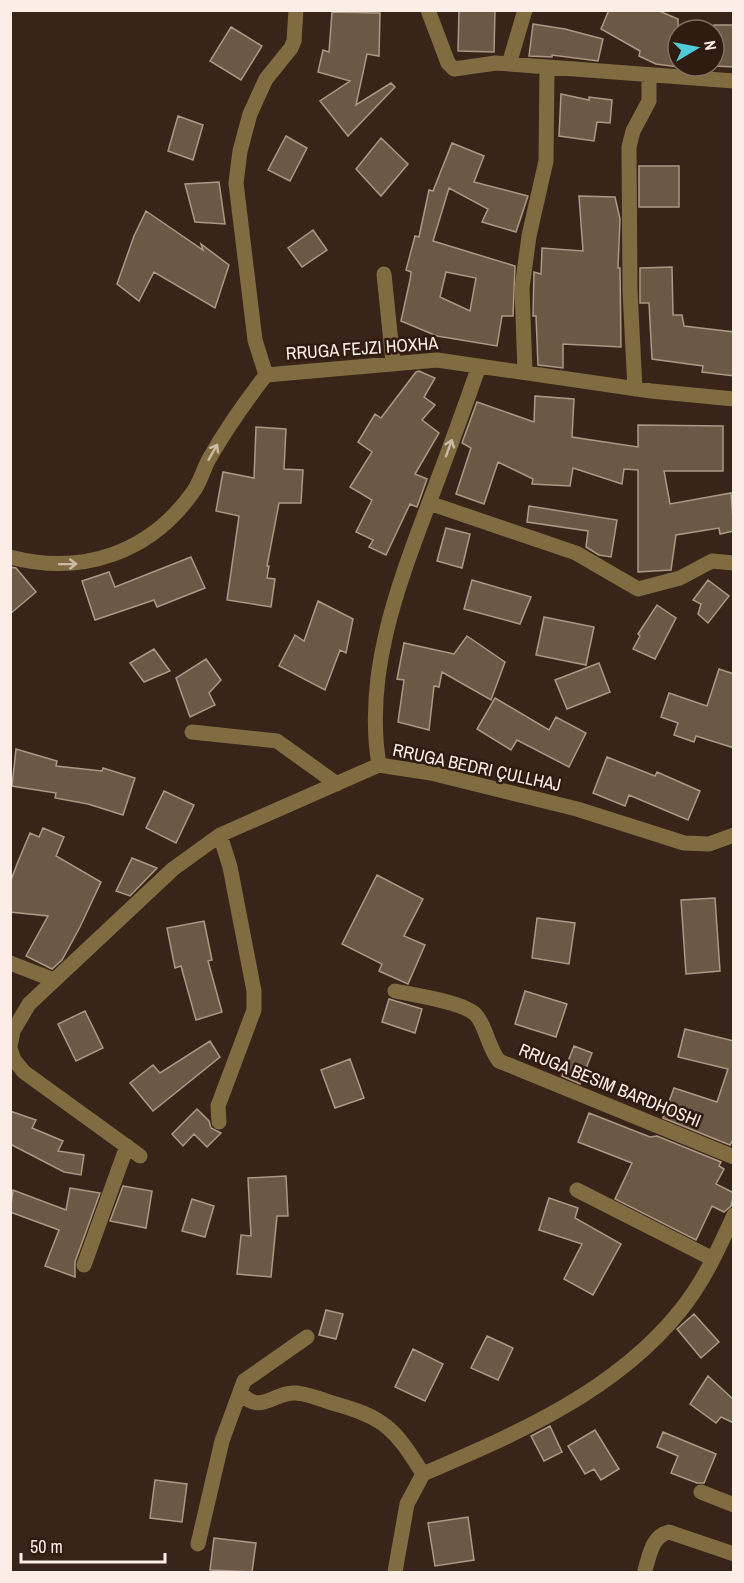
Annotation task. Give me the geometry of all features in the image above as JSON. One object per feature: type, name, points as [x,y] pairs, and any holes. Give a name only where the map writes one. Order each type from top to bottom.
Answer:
[{"type":"street","points":[[266,375],[255,339],[236,183],[240,152],[250,114],[266,80],[291,48],[295,34],[296,10]]},
{"type":"street","points":[[428,10],[448,63],[454,69],[509,64],[734,81]]},
{"type":"street","points":[[438,38],[440,10]]},
{"type":"street","points":[[509,64],[525,10]]},
{"type":"street","points":[[525,372],[522,288],[546,161],[547,68]]},
{"type":"street","points":[[635,389],[630,291],[629,147],[633,131],[649,101],[649,75]]},
{"type":"street","points":[[384,274],[393,362]]},
{"type":"street","name":"RRUGA FEJZI HOXHA","points":[[10,557],[76,565],[135,544],[164,527],[195,490],[205,466],[226,429],[266,375],[393,362],[437,360],[635,389],[734,399]]},
{"type":"street","points":[[380,765],[375,728],[381,654],[401,576],[479,366]]},
{"type":"street","points":[[429,503],[576,553],[638,590],[680,578],[712,561],[734,563]]},
{"type":"street","points":[[192,732],[277,741],[337,784]]},
{"type":"street","name":"RRUGA BEDRI ÇULLHAJ","points":[[11,1041],[29,1004],[146,897],[173,868],[220,835],[380,765],[431,772],[577,809],[684,843],[709,844],[734,836]]},
{"type":"street","points":[[219,1122],[218,1106],[255,1010],[254,991],[232,878],[220,835]]},
{"type":"street","points":[[10,963],[54,980]]},
{"type":"street","name":"RRUGA BESIM BARDHOSHI","points":[[395,991],[465,1008],[477,1015],[492,1052],[499,1061],[734,1157]]},
{"type":"street","points":[[11,1041],[14,1060],[24,1072],[140,1156]]},
{"type":"street","points":[[84,1265],[127,1146]]},
{"type":"street","points":[[577,1190],[712,1259]]},
{"type":"street","points":[[395,1572],[407,1504],[423,1474],[508,1437],[587,1393],[646,1347],[680,1312],[712,1259],[734,1215]]},
{"type":"street","points":[[198,1544],[222,1441],[241,1394],[244,1380],[307,1337]]},
{"type":"street","points":[[241,1394],[247,1401],[259,1404],[294,1393],[368,1413],[389,1426],[404,1443],[423,1474]]},
{"type":"street","points":[[701,1492],[734,1505]]},
{"type":"street","points":[[645,1570],[657,1538],[662,1534],[676,1532],[734,1554]]},
{"type":"building","points":[[459,10],[495,10],[494,52],[458,51]]},
{"type":"building","points":[[609,10],[657,10],[676,18],[666,18],[666,65],[656,64],[639,56],[640,51],[601,29]]},
{"type":"building","points":[[332,12],[380,13],[379,56],[367,54],[356,105],[391,83],[395,87],[348,136],[320,101],[350,81],[318,72],[323,50],[329,52]]},
{"type":"building","points":[[533,24],[565,29],[603,39],[598,61],[552,55],[552,57],[529,56]]},
{"type":"building","points":[[726,25],[734,25],[734,67],[726,67]]},
{"type":"building","points":[[231,27],[262,46],[241,80],[210,61]]},
{"type":"building","points":[[561,94],[589,100],[589,97],[612,100],[610,123],[597,122],[594,141],[559,136]]},
{"type":"building","points":[[178,116],[203,125],[193,160],[168,151]]},
{"type":"building","points":[[286,136],[307,148],[290,181],[268,170]]},
{"type":"building","points":[[381,138],[408,164],[381,196],[356,169]]},
{"type":"building","points":[[452,143],[484,156],[474,182],[528,196],[516,232],[482,222],[488,209],[449,188],[433,241],[515,266],[513,316],[502,316],[497,346],[437,336],[401,321],[411,272],[406,270],[415,236],[419,237],[429,190],[433,191]],"holes":[[[446,272],[476,278],[470,311],[440,297]]]},
{"type":"building","points":[[639,166],[679,166],[679,207],[639,207]]},
{"type":"building","points":[[219,182],[225,224],[195,222],[185,184]]},
{"type":"building","points":[[579,196],[615,197],[620,219],[618,268],[620,268],[621,347],[563,344],[563,368],[538,365],[536,316],[533,316],[534,272],[541,274],[542,248],[583,251]]},
{"type":"building","points":[[146,211],[203,250],[201,244],[229,265],[215,308],[154,272],[139,301],[117,284],[134,236]]},
{"type":"building","points":[[313,230],[327,250],[302,267],[288,248]]},
{"type":"building","points":[[672,267],[673,315],[682,315],[684,326],[734,332],[734,376],[702,372],[703,366],[652,359],[649,303],[640,303],[640,268]]},
{"type":"building","points":[[419,371],[435,378],[424,397],[435,405],[422,420],[439,433],[415,474],[427,479],[417,507],[410,504],[386,555],[369,547],[373,540],[356,532],[372,500],[350,487],[372,452],[358,442],[375,414],[381,418]]},
{"type":"building","points":[[535,396],[574,399],[572,437],[638,447],[638,425],[723,426],[723,471],[664,471],[670,504],[731,493],[734,531],[720,534],[719,528],[676,535],[671,570],[638,572],[638,470],[624,469],[622,484],[573,468],[570,486],[532,484],[533,479],[498,462],[484,504],[456,494],[471,448],[462,443],[477,402],[534,422]]},
{"type":"building","points":[[256,427],[286,429],[284,469],[303,470],[301,503],[279,503],[267,566],[269,566],[267,578],[275,579],[271,607],[227,600],[239,516],[216,511],[223,472],[254,478]]},
{"type":"building","points":[[529,506],[617,520],[611,557],[599,555],[586,547],[588,531],[527,522]]},
{"type":"building","points":[[446,528],[470,534],[462,568],[437,561]]},
{"type":"building","points":[[191,557],[205,588],[157,607],[154,600],[95,620],[82,581],[109,572],[115,587]]},
{"type":"building","points":[[10,567],[16,568],[36,592],[10,614]]},
{"type":"building","points":[[472,580],[531,597],[520,624],[464,609]]},
{"type":"building","points":[[708,580],[729,596],[708,623],[698,614],[701,604],[693,600]]},
{"type":"building","points":[[318,601],[353,619],[346,653],[340,650],[325,690],[279,666],[295,635],[304,641]]},
{"type":"building","points":[[657,605],[676,618],[655,659],[633,649],[640,636],[638,634]]},
{"type":"building","points":[[544,617],[594,627],[586,665],[536,655]]},
{"type":"building","points":[[467,636],[505,662],[491,700],[442,672],[439,687],[434,686],[429,730],[398,722],[404,680],[397,679],[404,643],[454,654]]},
{"type":"building","points":[[154,649],[170,671],[144,682],[130,663]]},
{"type":"building","points":[[206,659],[221,680],[209,693],[215,705],[190,717],[176,678]]},
{"type":"building","points":[[599,663],[610,692],[567,709],[555,680]]},
{"type":"building","points":[[719,669],[734,674],[734,748],[696,736],[694,742],[674,735],[678,723],[661,717],[669,693],[707,706]]},
{"type":"building","points":[[495,698],[549,730],[556,717],[586,733],[569,767],[517,740],[511,750],[477,729]]},
{"type":"building","points":[[16,749],[57,761],[56,766],[102,771],[103,768],[135,778],[123,815],[88,804],[55,798],[56,793],[12,786]]},
{"type":"building","points":[[607,757],[655,776],[657,772],[700,791],[688,820],[629,795],[625,806],[593,793]]},
{"type":"building","points":[[164,791],[194,805],[176,843],[146,828]]},
{"type":"building","points":[[43,828],[64,837],[56,856],[101,882],[62,960],[52,969],[26,956],[48,916],[10,912],[10,883],[17,864],[30,833],[39,837]]},
{"type":"building","points":[[132,858],[157,868],[130,896],[116,891]]},
{"type":"building","points":[[377,875],[423,899],[404,936],[425,945],[408,984],[379,971],[382,964],[342,944]]},
{"type":"building","points":[[715,898],[720,971],[686,974],[681,900]]},
{"type":"building","points":[[537,918],[575,923],[569,964],[532,958]]},
{"type":"building","points":[[204,921],[212,960],[208,961],[222,1012],[196,1020],[181,966],[175,968],[167,928]]},
{"type":"building","points":[[525,991],[567,1004],[556,1037],[515,1024]]},
{"type":"building","points":[[389,999],[422,1009],[415,1033],[382,1022]]},
{"type":"building","points":[[85,1011],[103,1048],[76,1061],[58,1024]]},
{"type":"building","points":[[685,1029],[734,1041],[734,1138],[730,1145],[663,1118],[674,1088],[717,1102],[728,1069],[678,1057]]},
{"type":"building","points":[[210,1041],[220,1057],[153,1111],[130,1083],[153,1065],[160,1073]]},
{"type":"building","points":[[574,1046],[592,1053],[580,1084],[562,1076]]},
{"type":"building","points":[[350,1059],[364,1098],[335,1108],[321,1070]]},
{"type":"building","points":[[197,1109],[209,1121],[211,1128],[221,1133],[207,1147],[194,1134],[183,1146],[172,1134]]},
{"type":"building","points":[[10,1111],[36,1120],[32,1128],[63,1141],[58,1151],[84,1155],[81,1175],[64,1172],[10,1144]]},
{"type":"building","points":[[589,1113],[650,1137],[657,1136],[721,1162],[719,1166],[724,1169],[716,1184],[734,1193],[731,1206],[724,1212],[712,1206],[696,1240],[615,1199],[632,1163],[578,1142]]},
{"type":"building","points":[[286,1176],[288,1216],[277,1216],[271,1277],[237,1274],[241,1235],[251,1236],[248,1178]]},
{"type":"building","points":[[123,1186],[152,1191],[146,1228],[110,1221]]},
{"type":"building","points":[[70,1188],[100,1193],[75,1262],[75,1277],[45,1266],[59,1230],[10,1212],[13,1190],[66,1210]]},
{"type":"building","points":[[549,1198],[578,1208],[575,1218],[621,1244],[593,1295],[564,1279],[582,1244],[539,1230]]},
{"type":"building","points":[[192,1199],[214,1206],[205,1237],[182,1231]]},
{"type":"building","points":[[326,1310],[343,1314],[336,1339],[319,1335]]},
{"type":"building","points":[[694,1314],[719,1342],[701,1358],[677,1329]]},
{"type":"building","points":[[487,1336],[513,1348],[498,1380],[471,1368]]},
{"type":"building","points":[[413,1349],[443,1364],[425,1401],[395,1387]]},
{"type":"building","points":[[708,1376],[734,1400],[734,1423],[721,1417],[716,1423],[690,1404]]},
{"type":"building","points":[[550,1426],[562,1452],[544,1461],[531,1436]]},
{"type":"building","points":[[595,1430],[619,1469],[601,1480],[594,1469],[585,1474],[568,1446]]},
{"type":"building","points":[[663,1432],[716,1454],[704,1483],[697,1483],[671,1473],[678,1456],[657,1447]]},
{"type":"building","points":[[155,1480],[187,1484],[182,1522],[150,1518]]},
{"type":"building","points":[[468,1517],[474,1560],[435,1566],[428,1523]]},
{"type":"building","points":[[214,1538],[256,1543],[252,1572],[210,1570]]}]
